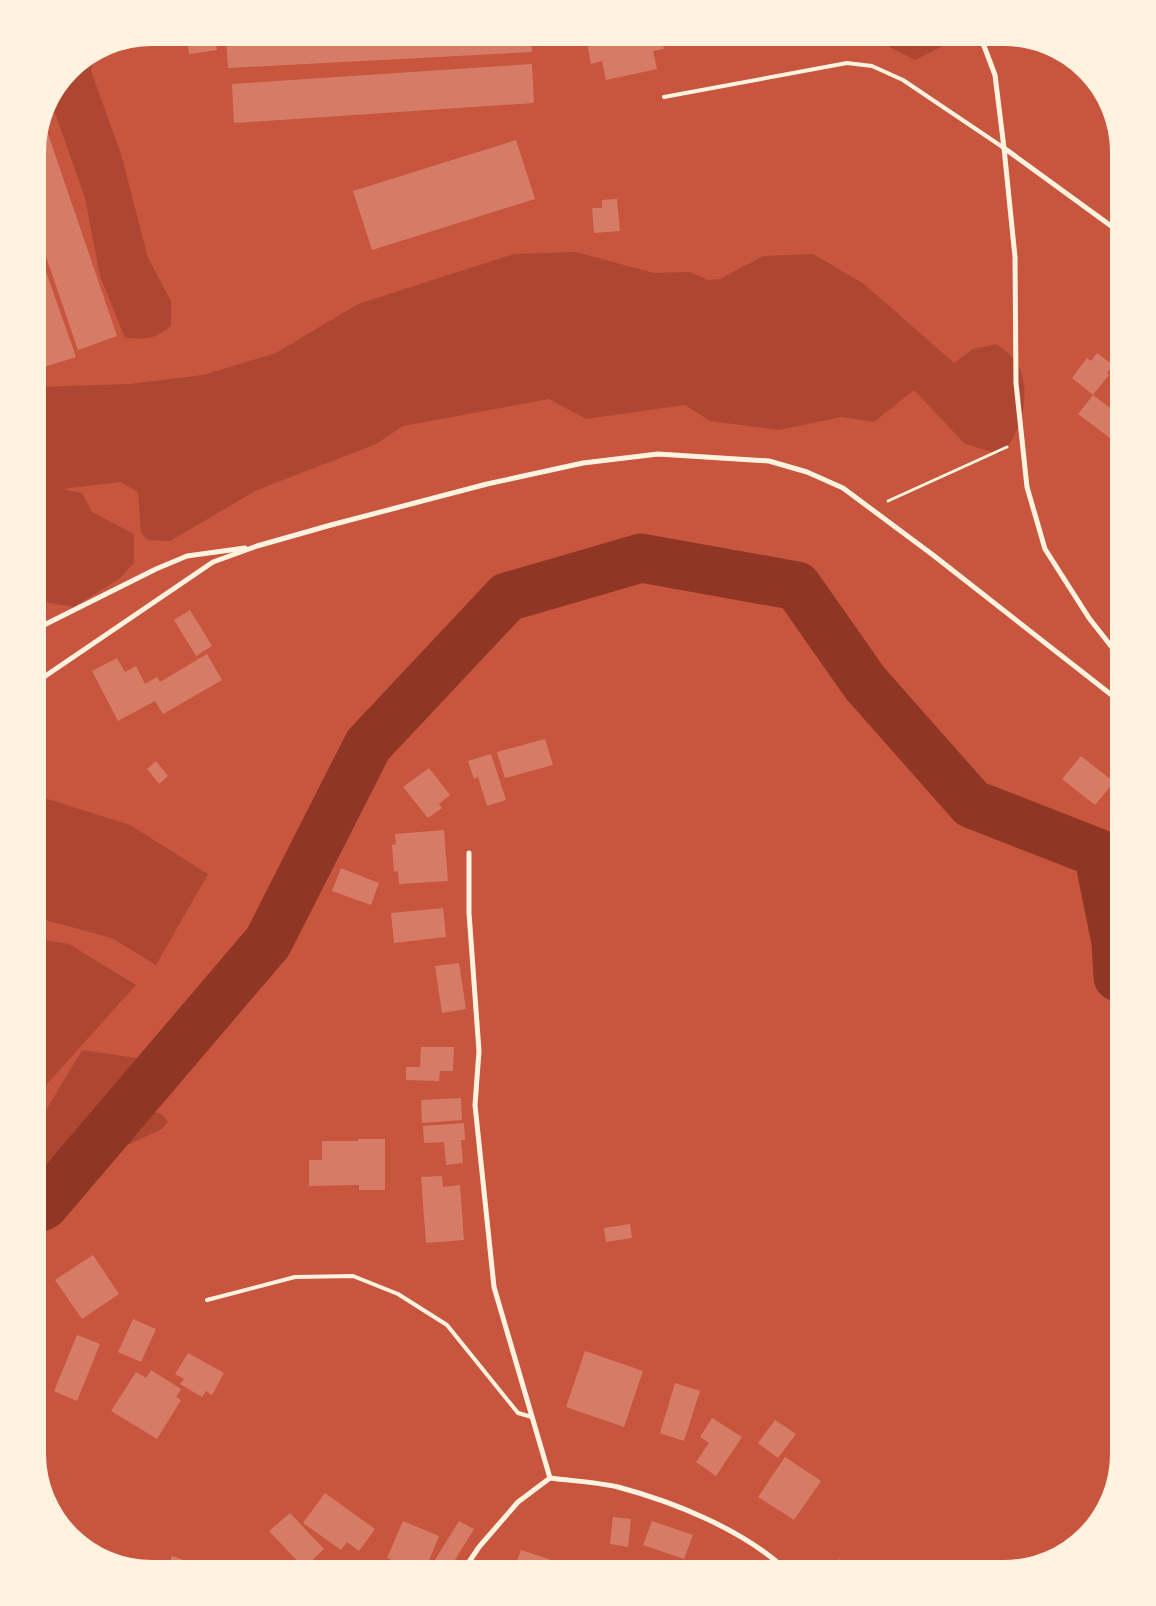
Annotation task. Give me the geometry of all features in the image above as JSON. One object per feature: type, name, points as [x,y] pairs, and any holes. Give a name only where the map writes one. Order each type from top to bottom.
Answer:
[{"type":"street","points":[[984,46],[995,76],[1015,257],[1016,383],[1027,487],[1045,549],[1089,618],[1110,645]]},
{"type":"street","points":[[1004,148],[1110,225]]},
{"type":"street","points":[[46,676],[214,562],[257,546],[487,484],[583,463],[658,454],[769,461],[807,472],[843,488],[934,554],[1110,694]]},
{"type":"street","points":[[46,624],[156,569],[187,556],[257,546]]},
{"type":"street","points":[[469,853],[469,913],[479,1051],[475,1105],[483,1202],[494,1287],[550,1478]]},
{"type":"street","points":[[470,1560],[518,1502],[550,1478],[617,1487],[687,1510],[766,1551],[776,1560]]},
{"type":"lane","points":[[664,97],[847,64],[872,66],[903,80],[1004,148]]},
{"type":"lane","points":[[207,1300],[295,1277],[353,1276],[398,1294],[447,1325],[518,1413],[532,1417]]},
{"type":"path","points":[[871,509],[1022,440]]},
{"type":"shaded area","points":[[889,46],[943,46],[915,60]]},
{"type":"shaded area","points":[[92,65],[91,71],[121,154],[148,258],[171,301],[171,326],[160,334],[150,338],[125,338],[100,276],[85,198],[55,113],[68,88],[77,77]]},
{"type":"shaded area","points":[[576,252],[654,273],[689,272],[709,280],[720,279],[763,256],[813,254],[864,284],[954,363],[973,349],[997,344],[1015,360],[1021,370],[1024,396],[1020,423],[1008,446],[999,454],[965,444],[914,390],[874,422],[842,417],[779,430],[710,421],[685,405],[586,419],[549,399],[403,426],[376,444],[257,490],[170,541],[148,540],[141,533],[138,492],[120,482],[62,489],[82,493],[92,512],[134,534],[134,563],[119,579],[74,607],[46,602],[46,387],[129,384],[203,375],[276,353],[358,304],[514,254]]},
{"type":"shaded area","points":[[46,799],[130,825],[208,874],[156,965],[112,938],[46,920]]},
{"type":"shaded area","points":[[46,940],[69,944],[136,985],[46,1085]]},
{"type":"shaded area","points":[[82,1050],[143,1059],[147,1071],[113,1127],[46,1184],[46,1110]]},
{"type":"shaded area","points":[[153,1112],[162,1114],[168,1122],[162,1129],[123,1147],[58,1213],[46,1221],[46,1196],[114,1139],[134,1115]]},
{"type":"building","points":[[188,46],[216,46],[217,50],[189,54]]},
{"type":"building","points":[[227,46],[532,46],[532,52],[228,68]]},
{"type":"building","points":[[588,46],[663,46],[664,49],[653,51],[657,69],[606,80],[602,61],[591,64]]},
{"type":"building","points":[[532,64],[534,103],[234,123],[232,84]]},
{"type":"building","points":[[48,133],[117,336],[78,350],[46,256],[46,146]]},
{"type":"building","points":[[516,140],[535,199],[372,250],[353,191]]},
{"type":"building","points":[[617,199],[620,231],[594,233],[592,208],[602,208],[602,200]]},
{"type":"building","points":[[46,272],[76,357],[46,366]]},
{"type":"building","points":[[1097,353],[1110,363],[1110,369],[1107,373],[1109,375],[1093,395],[1072,378],[1087,358],[1091,361]]},
{"type":"building","points":[[1093,395],[1110,408],[1110,438],[1078,414]]},
{"type":"building","points":[[190,610],[212,646],[196,656],[174,620]]},
{"type":"building","points":[[207,654],[222,680],[163,714],[155,701],[118,721],[92,671],[117,658],[125,672],[136,666],[145,684],[157,677],[160,682]]},
{"type":"building","points":[[545,739],[553,765],[505,778],[497,752]]},
{"type":"building","points":[[491,754],[506,800],[487,806],[478,777],[474,779],[468,761]]},
{"type":"building","points":[[1081,756],[1110,779],[1110,787],[1095,805],[1062,779]]},
{"type":"building","points":[[156,761],[168,776],[159,784],[147,769]]},
{"type":"building","points":[[429,768],[450,795],[439,804],[442,808],[428,818],[403,787]]},
{"type":"building","points":[[444,830],[448,881],[399,884],[398,871],[394,872],[392,845],[396,844],[395,834]]},
{"type":"building","points":[[341,868],[379,883],[371,905],[332,891]]},
{"type":"building","points":[[443,908],[446,937],[394,943],[391,913]]},
{"type":"building","points":[[459,963],[466,1009],[442,1013],[435,966]]},
{"type":"building","points":[[421,1047],[454,1047],[453,1071],[440,1071],[439,1081],[406,1080],[406,1067],[420,1067]]},
{"type":"building","points":[[461,1098],[462,1120],[422,1123],[421,1100]]},
{"type":"building","points":[[464,1123],[465,1140],[461,1140],[463,1163],[446,1165],[444,1142],[424,1143],[423,1126]]},
{"type":"building","points":[[358,1139],[385,1139],[385,1190],[359,1190],[359,1185],[309,1186],[309,1160],[322,1160],[322,1141],[358,1141]]},
{"type":"building","points":[[442,1176],[443,1187],[460,1185],[464,1240],[426,1243],[421,1177]]},
{"type":"building","points":[[630,1224],[632,1238],[606,1242],[604,1228]]},
{"type":"building","points":[[93,1255],[119,1294],[82,1319],[55,1280]]},
{"type":"building","points":[[133,1319],[156,1329],[141,1362],[118,1352]]},
{"type":"building","points":[[77,1335],[100,1344],[77,1401],[54,1391]]},
{"type":"building","points":[[585,1351],[643,1371],[624,1427],[566,1407]]},
{"type":"building","points":[[188,1353],[224,1373],[212,1395],[206,1391],[202,1397],[180,1384],[184,1379],[175,1374]]},
{"type":"building","points":[[151,1370],[181,1389],[176,1397],[181,1400],[157,1439],[111,1411],[136,1372],[146,1378]]},
{"type":"building","points":[[675,1383],[700,1391],[684,1441],[660,1433]]},
{"type":"building","points":[[712,1418],[742,1437],[716,1476],[696,1462],[709,1443],[700,1437]]},
{"type":"building","points":[[775,1420],[796,1434],[778,1458],[758,1443]]},
{"type":"building","points":[[785,1457],[821,1481],[794,1520],[758,1497]]},
{"type":"building","points":[[325,1493],[375,1529],[359,1551],[347,1542],[341,1550],[303,1523]]},
{"type":"building","points":[[290,1513],[324,1549],[312,1560],[296,1560],[269,1531]]},
{"type":"building","points":[[613,1517],[631,1519],[628,1547],[610,1544]]},
{"type":"building","points":[[403,1521],[439,1536],[429,1560],[392,1560],[387,1558]]},
{"type":"building","points":[[459,1521],[474,1529],[455,1560],[435,1560]]},
{"type":"building","points":[[652,1521],[693,1535],[684,1559],[643,1545]]},
{"type":"building","points":[[521,1550],[551,1560],[517,1560]]},
{"type":"building","points":[[172,1556],[184,1560],[171,1560]]},
{"type":"waterway","points":[[46,1203],[268,942],[368,745],[507,597],[641,558],[797,586],[865,683],[972,804],[1098,853],[1110,912]]}]
